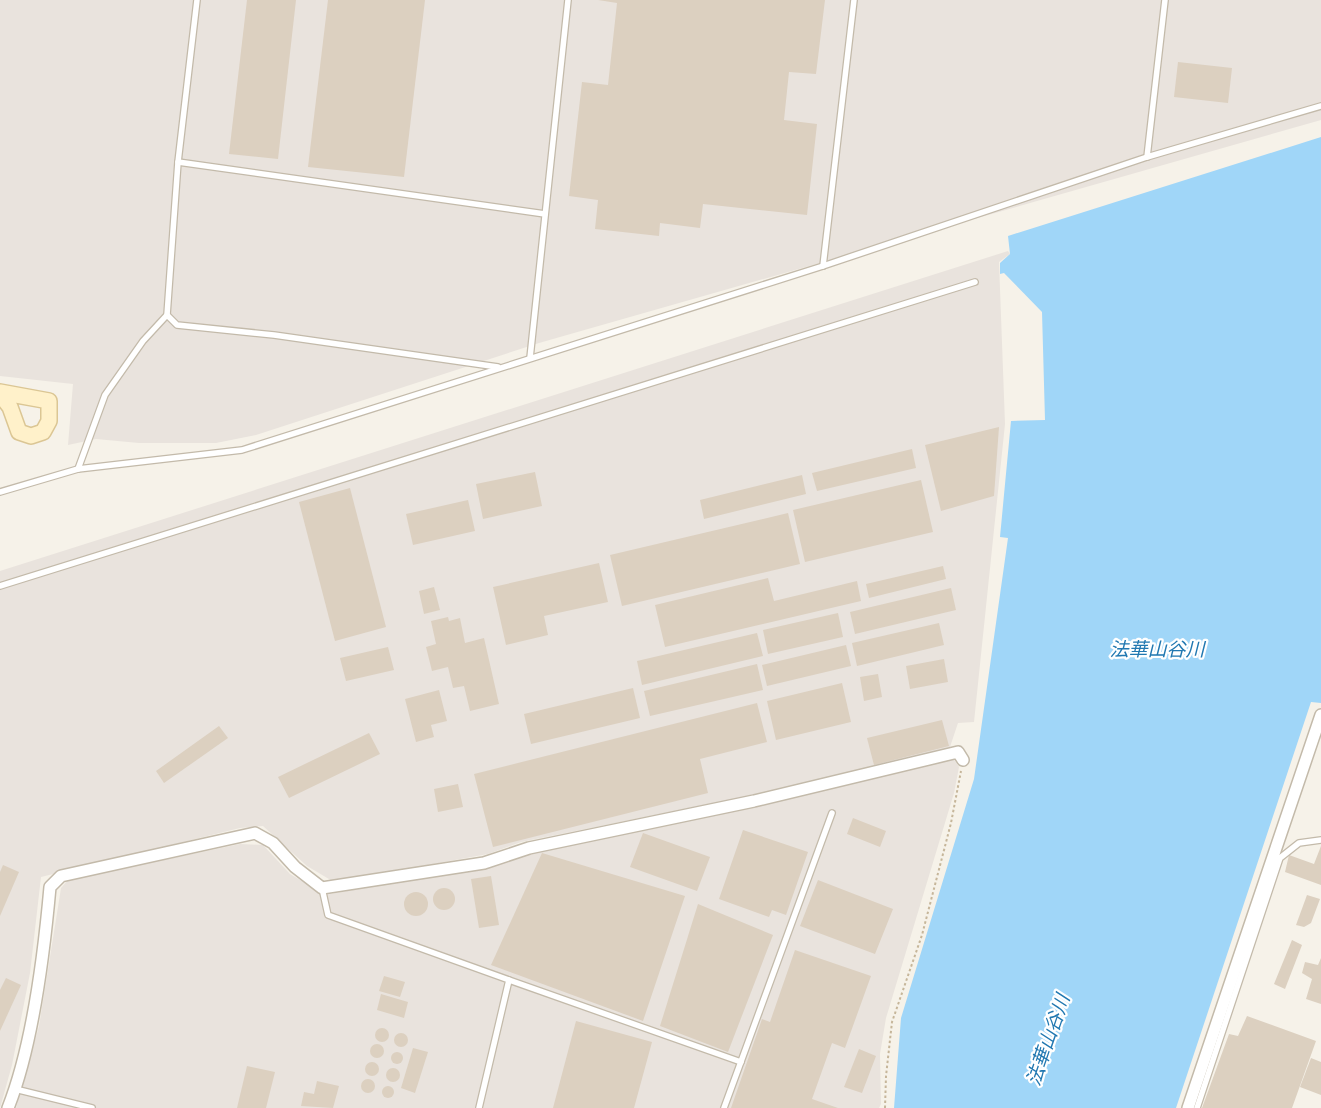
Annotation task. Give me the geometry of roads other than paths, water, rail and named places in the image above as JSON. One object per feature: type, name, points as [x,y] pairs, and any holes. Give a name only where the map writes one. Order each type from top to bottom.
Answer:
[{"type":"street","points":[[0,393],[49,401],[49,421],[43,432],[31,436],[19,432],[10,407],[0,393]]},
{"type":"street","points":[[1188,1108],[1321,715]]},
{"type":"street","points":[[8,1108],[15,1088],[34,999],[47,923],[50,887],[61,876],[255,833],[273,843],[295,868],[322,888],[484,863],[529,848],[754,801],[958,752],[963,760]]},
{"type":"lane","points":[[78,469],[106,395],[143,341],[167,315],[178,162],[197,0]]},
{"type":"lane","points":[[530,358],[568,0]]},
{"type":"lane","points":[[823,266],[854,0]]},
{"type":"lane","points":[[1147,157],[1165,0]]},
{"type":"lane","points":[[0,492],[78,469],[242,450],[823,266],[1147,157],[1321,106]]},
{"type":"lane","points":[[178,162],[545,214]]},
{"type":"lane","points":[[0,586],[975,282]]},
{"type":"lane","points":[[167,315],[177,325],[274,335],[500,368]]},
{"type":"lane","points":[[724,1108],[832,812]]},
{"type":"lane","points":[[1197,1108],[1280,858],[1299,843],[1321,840]]},
{"type":"lane","points":[[322,888],[328,915],[741,1062]]},
{"type":"lane","points":[[479,1108],[509,980]]},
{"type":"lane","points":[[15,1088],[92,1108]]},
{"type":"water","name":"法華山谷川","points":[[1321,137],[1321,703],[1311,702],[1176,1108],[894,1108],[901,1018],[974,779],[1008,538],[1000,537],[1011,421],[1045,420],[1042,312],[1004,273],[1000,274],[1000,263],[1010,254],[1008,236]]}]
